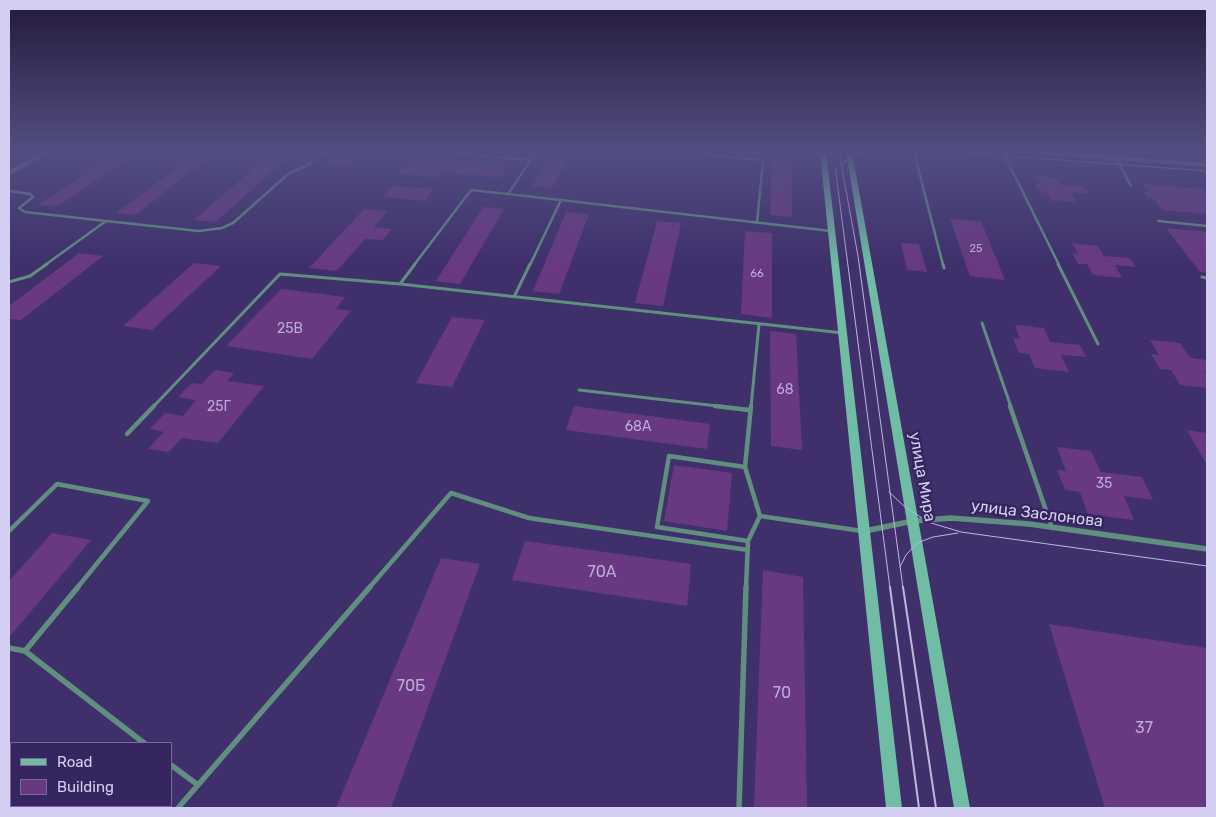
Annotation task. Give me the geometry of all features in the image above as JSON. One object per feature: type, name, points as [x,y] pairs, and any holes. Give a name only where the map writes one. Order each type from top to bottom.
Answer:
[{"type":"main road","points":[[827,190],[894,808]]},
{"type":"main road","name":"улица Мира","points":[[857,190],[962,808]]},
{"type":"street","name":"улица Заслонова","points":[[864,531],[913,521],[951,518],[1052,528],[1207,549]]},
{"type":"lane","points":[[9,191],[30,194],[33,198],[19,208],[25,212],[199,231],[222,228],[233,223],[270,190]]},
{"type":"lane","points":[[400,284],[471,190]]},
{"type":"lane","points":[[472,190],[832,231]]},
{"type":"lane","points":[[508,194],[511,190]]},
{"type":"lane","points":[[757,223],[760,190]]},
{"type":"lane","points":[[924,190],[944,268]]},
{"type":"lane","points":[[1022,190],[1098,344]]},
{"type":"lane","points":[[514,297],[561,200]]},
{"type":"lane","points":[[9,282],[30,276],[106,221]]},
{"type":"lane","points":[[1158,221],[1207,226]]},
{"type":"lane","points":[[127,434],[280,274],[400,284],[843,333]]},
{"type":"lane","points":[[1202,277],[1207,278]]},
{"type":"lane","points":[[739,808],[748,541],[760,516],[745,467],[749,410],[759,324]]},
{"type":"lane","points":[[982,324],[1052,528]]},
{"type":"lane","points":[[579,390],[749,410]]},
{"type":"lane","points":[[745,467],[669,456],[657,527],[748,541]]},
{"type":"lane","points":[[9,531],[57,484],[148,501],[26,651]]},
{"type":"lane","points":[[178,808],[450,493],[529,518],[748,550]]},
{"type":"lane","points":[[760,516],[864,531]]},
{"type":"lane","points":[[9,648],[26,651],[143,742]]},
{"type":"lane","points":[[172,766],[198,785]]},
{"type":"building","points":[[61,190],[82,190],[58,206],[38,205]]},
{"type":"building","points":[[147,190],[167,190],[135,215],[116,213]]},
{"type":"building","points":[[229,190],[251,190],[216,222],[194,220]]},
{"type":"building","points":[[389,190],[433,190],[425,201],[383,197]]},
{"type":"building","points":[[771,190],[792,190],[792,217],[770,215]]},
{"type":"building","points":[[1086,190],[1089,194],[1070,192],[1076,202],[1051,200],[1046,192],[1039,191]]},
{"type":"building","points":[[1148,190],[1204,190],[1207,195],[1207,214],[1162,210],[1154,199],[1148,198],[1144,192],[1149,192]]},
{"type":"building","points":[[483,207],[504,209],[460,284],[436,281]]},
{"type":"building","points":[[364,209],[388,211],[374,227],[392,229],[383,240],[365,239],[337,271],[309,268]]},
{"type":"building","points":[[566,212],[589,214],[559,294],[533,291]]},
{"type":"building","points":[[950,219],[981,221],[1005,280],[970,276]]},
{"type":"building","points":[[657,221],[681,223],[663,306],[635,303]]},
{"type":"building","points":[[1166,228],[1207,232],[1207,273],[1200,272]]},
{"type":"building","points":[[745,231],[772,233],[772,318],[741,314]]},
{"type":"building","points":[[901,243],[919,244],[927,272],[907,270]]},
{"type":"building","points":[[1072,243],[1098,246],[1104,256],[1130,258],[1136,267],[1115,265],[1122,278],[1093,275],[1087,264],[1078,264],[1072,253],[1078,254]]},
{"type":"building","points":[[79,253],[103,256],[21,320],[9,319],[9,306]]},
{"type":"building","points":[[194,263],[221,266],[152,330],[123,326]]},
{"type":"building","points":[[281,289],[345,297],[336,309],[351,311],[312,359],[226,346]]},
{"type":"building","points":[[452,317],[485,320],[452,387],[416,383]]},
{"type":"building","points":[[1015,325],[1044,328],[1050,342],[1080,345],[1086,357],[1061,355],[1069,372],[1035,368],[1029,354],[1019,353],[1013,338],[1020,339]]},
{"type":"building","points":[[770,331],[796,334],[802,450],[771,446]]},
{"type":"building","points":[[1150,340],[1180,343],[1190,358],[1207,360],[1207,372],[1204,371],[1207,376],[1207,388],[1180,385],[1171,370],[1160,369],[1151,354],[1159,355]]},
{"type":"building","points":[[215,370],[234,373],[227,381],[264,386],[218,443],[182,438],[169,452],[148,449],[164,432],[150,429],[165,413],[183,416],[196,400],[178,397],[192,383],[202,384]]},
{"type":"building","points":[[574,406],[710,424],[707,449],[566,430]]},
{"type":"building","points":[[1187,430],[1207,433],[1207,465]]},
{"type":"building","points":[[1057,447],[1091,451],[1101,472],[1142,477],[1153,500],[1124,496],[1134,520],[1088,514],[1080,492],[1065,490],[1057,470],[1066,471]]},
{"type":"building","points":[[674,465],[732,473],[727,531],[664,521]]},
{"type":"building","points":[[52,533],[91,540],[11,635],[9,634],[9,581]]},
{"type":"building","points":[[525,541],[691,564],[687,606],[512,580]]},
{"type":"building","points":[[441,558],[480,564],[391,808],[336,808]]},
{"type":"building","points":[[763,570],[803,577],[807,808],[754,808]]},
{"type":"building","points":[[1049,624],[1207,648],[1207,808],[1105,808]]},
{"type":"tram line","points":[[838,190],[890,588]]},
{"type":"tram line","points":[[846,190],[858,256],[890,493]]},
{"type":"tram line","points":[[890,493],[904,506],[928,522],[961,532],[1207,566]]},
{"type":"tram line","points":[[890,493],[900,567]]},
{"type":"tram line","points":[[900,567],[906,555],[917,543],[933,537],[958,533]]},
{"type":"tram line","points":[[900,567],[903,588]]},
{"type":"tram line","points":[[890,587],[919,808]]},
{"type":"tram line","points":[[903,587],[936,808]]}]
